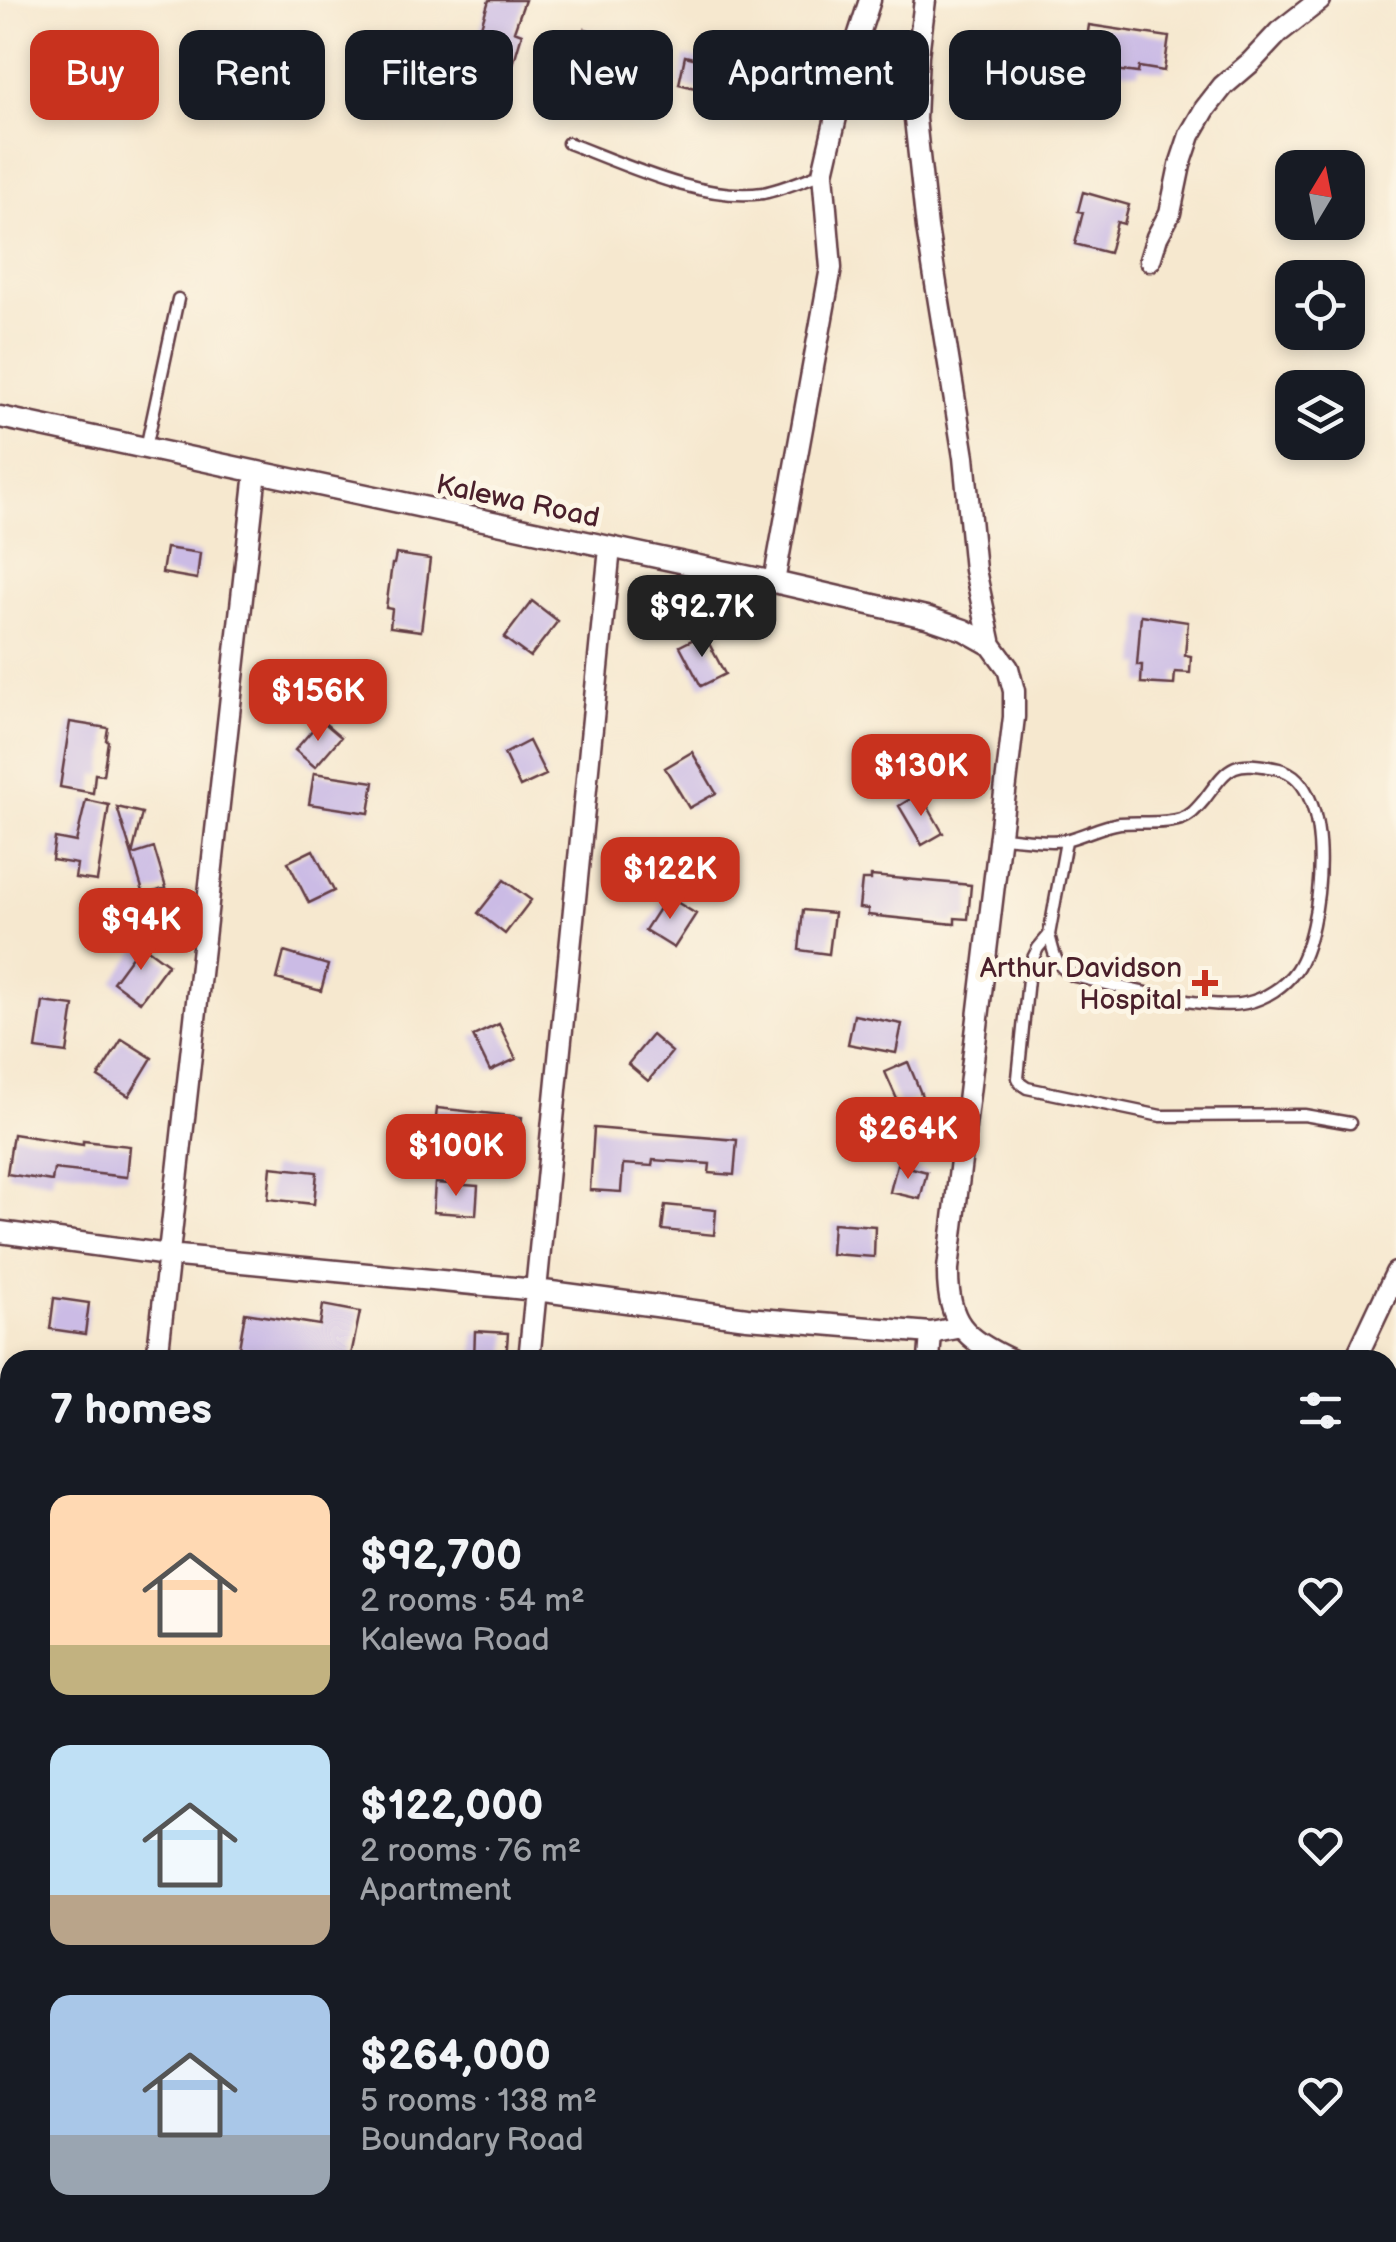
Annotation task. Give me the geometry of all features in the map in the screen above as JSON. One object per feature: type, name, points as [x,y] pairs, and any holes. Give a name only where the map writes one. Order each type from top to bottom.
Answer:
[{"type":"street","points":[[774,582],[831,268],[824,173],[846,74],[870,0]]},
{"type":"street","points":[[925,0],[916,119],[927,228],[964,457],[976,570],[991,645]]},
{"type":"street","points":[[1150,260],[1170,213],[1190,135],[1205,110],[1222,86],[1320,0]]},
{"type":"street","name":"Kalewa Road","points":[[0,417],[774,582],[964,630],[991,645],[1008,668],[1014,691],[1001,838]]},
{"type":"street","points":[[158,1350],[256,472]]},
{"type":"street","points":[[530,1350],[610,548]]},
{"type":"street","points":[[990,1350],[961,1327],[950,1308],[948,1269],[1001,838]]},
{"type":"street","points":[[0,1232],[168,1255],[536,1290],[748,1318],[931,1333],[961,1327]]},
{"type":"street","points":[[1360,1350],[1396,1274]]},
{"type":"street","points":[[930,1350],[931,1333]]},
{"type":"lane","points":[[568,142],[655,176],[722,194],[763,193],[824,173]]},
{"type":"lane","points":[[146,448],[178,300]]},
{"type":"lane","points":[[1001,838],[1066,841],[1106,825],[1172,822],[1186,818],[1198,808],[1231,767],[1282,770],[1296,779],[1311,800],[1321,851],[1320,883],[1304,955],[1280,987],[1245,1004],[1194,1002],[1074,976],[1062,970],[1050,936],[1066,841]]},
{"type":"lane","points":[[1050,936],[1038,948],[1028,980],[1018,1078],[1027,1088],[1161,1116],[1304,1115],[1350,1123]]},
{"type":"building","points":[[489,0],[525,0],[514,31],[522,34],[513,64],[513,30],[480,30]]},
{"type":"building","points":[[1089,25],[1169,37],[1164,71],[1139,67],[1138,73],[1121,71],[1121,30],[1088,30]]},
{"type":"building","points":[[685,56],[693,58],[693,88],[679,84]]},
{"type":"building","points":[[1083,192],[1129,205],[1124,224],[1117,222],[1109,253],[1075,244],[1083,212],[1078,211]]},
{"type":"building","points":[[166,548],[200,553],[197,579],[162,573]]},
{"type":"building","points":[[396,554],[430,559],[421,631],[390,627],[392,609],[386,608]]},
{"type":"building","points":[[532,601],[558,621],[530,657],[504,638]]},
{"type":"building","points":[[1141,615],[1188,622],[1185,655],[1191,656],[1190,673],[1175,672],[1174,685],[1141,683],[1142,665],[1137,665]]},
{"type":"building","points":[[704,634],[725,674],[701,686],[680,646]]},
{"type":"building","points":[[321,720],[341,737],[315,767],[295,750]]},
{"type":"building","points":[[70,722],[108,728],[103,775],[95,774],[93,793],[60,787]]},
{"type":"building","points":[[529,741],[546,775],[520,787],[504,754]]},
{"type":"building","points":[[692,752],[716,793],[689,808],[665,768]]},
{"type":"building","points":[[314,773],[374,782],[369,813],[309,804]]},
{"type":"building","points":[[920,793],[943,833],[922,845],[899,806]]},
{"type":"building","points":[[86,800],[109,805],[97,881],[75,878],[77,864],[52,860],[55,838],[76,842]]},
{"type":"building","points":[[117,807],[142,813],[132,855]]},
{"type":"building","points":[[154,848],[166,888],[144,895],[132,855]]},
{"type":"building","points":[[313,850],[334,891],[309,903],[288,862]]},
{"type":"building","points":[[871,876],[971,885],[968,919],[955,918],[955,924],[868,915],[868,909],[859,908],[862,880],[871,880]]},
{"type":"building","points":[[504,880],[531,900],[505,934],[478,913]]},
{"type":"building","points":[[667,896],[696,914],[674,948],[645,930]]},
{"type":"building","points":[[803,910],[834,913],[829,954],[799,950]]},
{"type":"building","points":[[141,944],[168,964],[140,1002],[113,982]]},
{"type":"building","points":[[284,952],[328,965],[321,991],[277,979]]},
{"type":"building","points":[[43,1002],[74,1006],[67,1053],[36,1049]]},
{"type":"building","points":[[854,1015],[902,1024],[896,1053],[848,1044]]},
{"type":"building","points":[[499,1024],[516,1059],[490,1071],[473,1036]]},
{"type":"building","points":[[652,1035],[672,1052],[648,1081],[628,1064]]},
{"type":"building","points":[[122,1039],[152,1058],[129,1096],[98,1077]]},
{"type":"building","points":[[908,1062],[922,1096],[900,1106],[885,1072]]},
{"type":"building","points":[[437,1108],[522,1117],[518,1156],[433,1146]]},
{"type":"building","points":[[594,1128],[737,1140],[734,1175],[709,1173],[710,1164],[653,1160],[652,1166],[623,1164],[621,1192],[590,1190]]},
{"type":"building","points":[[13,1134],[83,1145],[83,1141],[130,1146],[127,1177],[54,1169],[52,1181],[7,1174]]},
{"type":"building","points":[[897,1164],[927,1172],[920,1199],[890,1192]]},
{"type":"building","points":[[271,1167],[317,1172],[314,1204],[268,1199]]},
{"type":"building","points":[[435,1183],[478,1186],[476,1215],[433,1212]]},
{"type":"building","points":[[665,1205],[716,1210],[714,1235],[662,1230]]},
{"type":"building","points":[[833,1223],[875,1226],[874,1257],[831,1254]]},
{"type":"building","points":[[54,1298],[89,1303],[85,1334],[50,1329]]},
{"type":"building","points":[[323,1305],[360,1312],[352,1350],[239,1348],[245,1313],[320,1325]]},
{"type":"building","points":[[475,1331],[508,1333],[507,1350],[474,1350]]},
{"type":"place","name":"Arthur Davidson Hospital","points":[[1205,983]]}]
